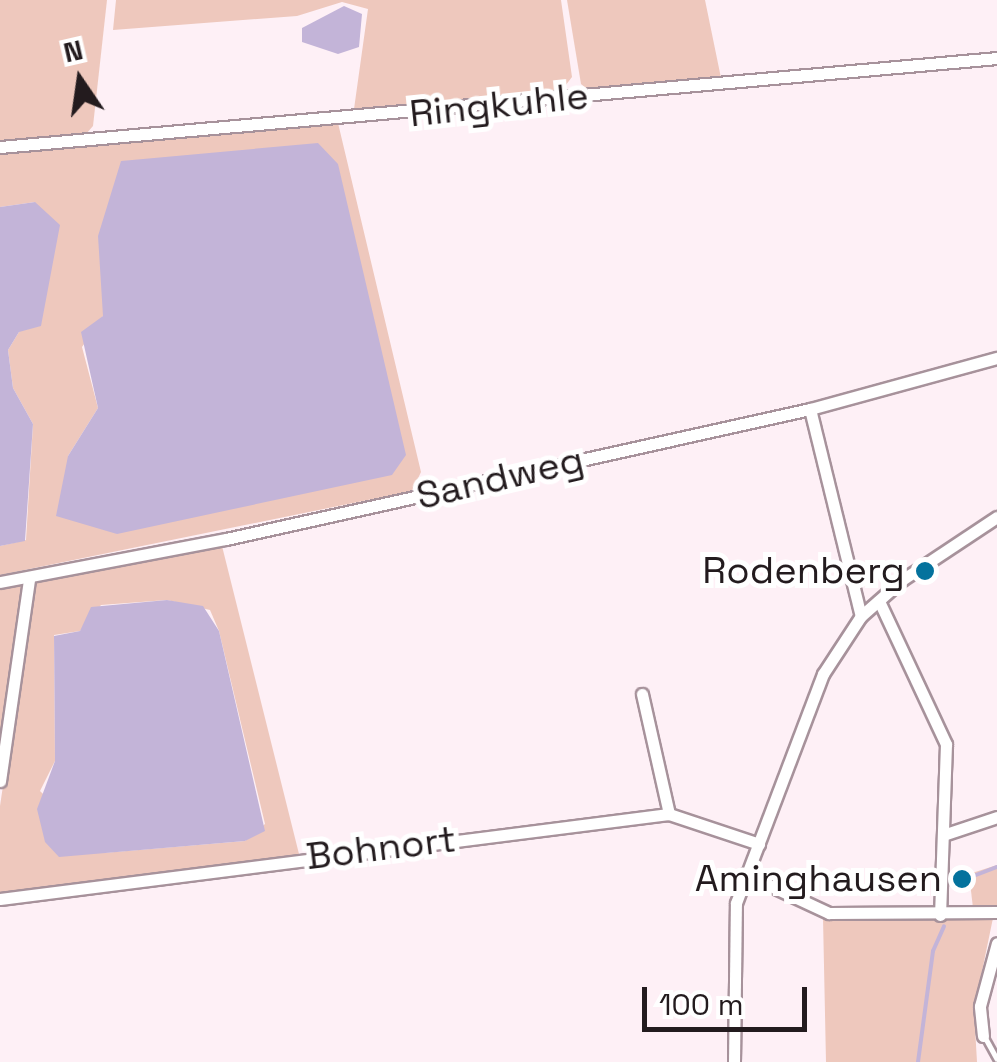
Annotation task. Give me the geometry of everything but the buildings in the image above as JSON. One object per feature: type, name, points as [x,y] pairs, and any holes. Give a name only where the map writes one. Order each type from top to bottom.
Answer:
[{"type":"street","name":"Ringkuhle","points":[[0,148],[997,58]]},
{"type":"street","name":"Sandweg","points":[[0,582],[29,579],[810,410],[997,358]]},
{"type":"street","points":[[810,410],[862,616]]},
{"type":"street","points":[[734,1062],[732,935],[745,874],[823,674],[862,616],[878,601],[930,557],[997,517]]},
{"type":"street","points":[[0,782],[29,579]]},
{"type":"street","points":[[878,601],[946,744],[940,915]]},
{"type":"street","points":[[642,694],[670,814]]},
{"type":"street","name":"Bohnort","points":[[0,899],[670,814],[759,844]]},
{"type":"street","points":[[943,834],[997,817]]},
{"type":"street","points":[[745,874],[829,912],[997,912]]},
{"type":"street","points":[[983,1036],[980,1006],[997,943]]},
{"type":"lane","points":[[983,1036],[997,1059]]},
{"type":"shaded area","points":[[0,0],[107,0],[93,126],[86,134],[0,142]]},
{"type":"shaded area","points":[[116,0],[561,0],[572,77],[562,90],[354,109],[368,9],[342,2],[297,16],[113,30]]},
{"type":"shaded area","points":[[567,0],[705,0],[721,78],[588,90],[581,84]]},
{"type":"shaded area","points":[[344,6],[362,14],[359,47],[338,54],[302,42],[302,28]]},
{"type":"shaded area","points":[[338,123],[421,472],[412,491],[0,575],[0,546],[26,540],[33,424],[13,388],[8,350],[19,332],[35,202],[0,207],[0,152]],"holes":[[[103,316],[117,534],[68,456],[98,408],[82,347]]]},
{"type":"shaded area","points":[[318,143],[338,164],[406,455],[392,475],[117,534],[56,516],[68,456],[98,408],[81,332],[103,316],[98,236],[121,161]]},
{"type":"shaded area","points":[[35,202],[60,225],[41,326],[19,332],[8,350],[13,388],[33,424],[25,541],[0,546],[0,207]]},
{"type":"shaded area","points":[[222,546],[299,854],[0,895],[0,806],[33,583]],"holes":[[[167,600],[210,610],[219,631],[265,824],[245,841],[103,853],[40,791],[55,761],[54,635],[80,631],[101,605]]]},
{"type":"shaded area","points":[[23,584],[0,743],[0,586]]},
{"type":"shaded area","points":[[167,600],[203,606],[219,631],[265,831],[245,841],[59,857],[45,842],[37,809],[55,761],[54,636],[80,631],[91,607]]},
{"type":"shaded area","points":[[997,865],[997,906],[973,908],[969,874]]},
{"type":"shaded area","points":[[823,918],[993,918],[974,1010],[977,1062],[826,1062]]},
{"type":"waterway","points":[[976,875],[997,867]]},
{"type":"waterway","points":[[918,1062],[933,951],[944,926]]},
{"type":"place","name":"Rodenberg","points":[[925,571]]},
{"type":"place","name":"Aminghausen","points":[[962,879]]}]
